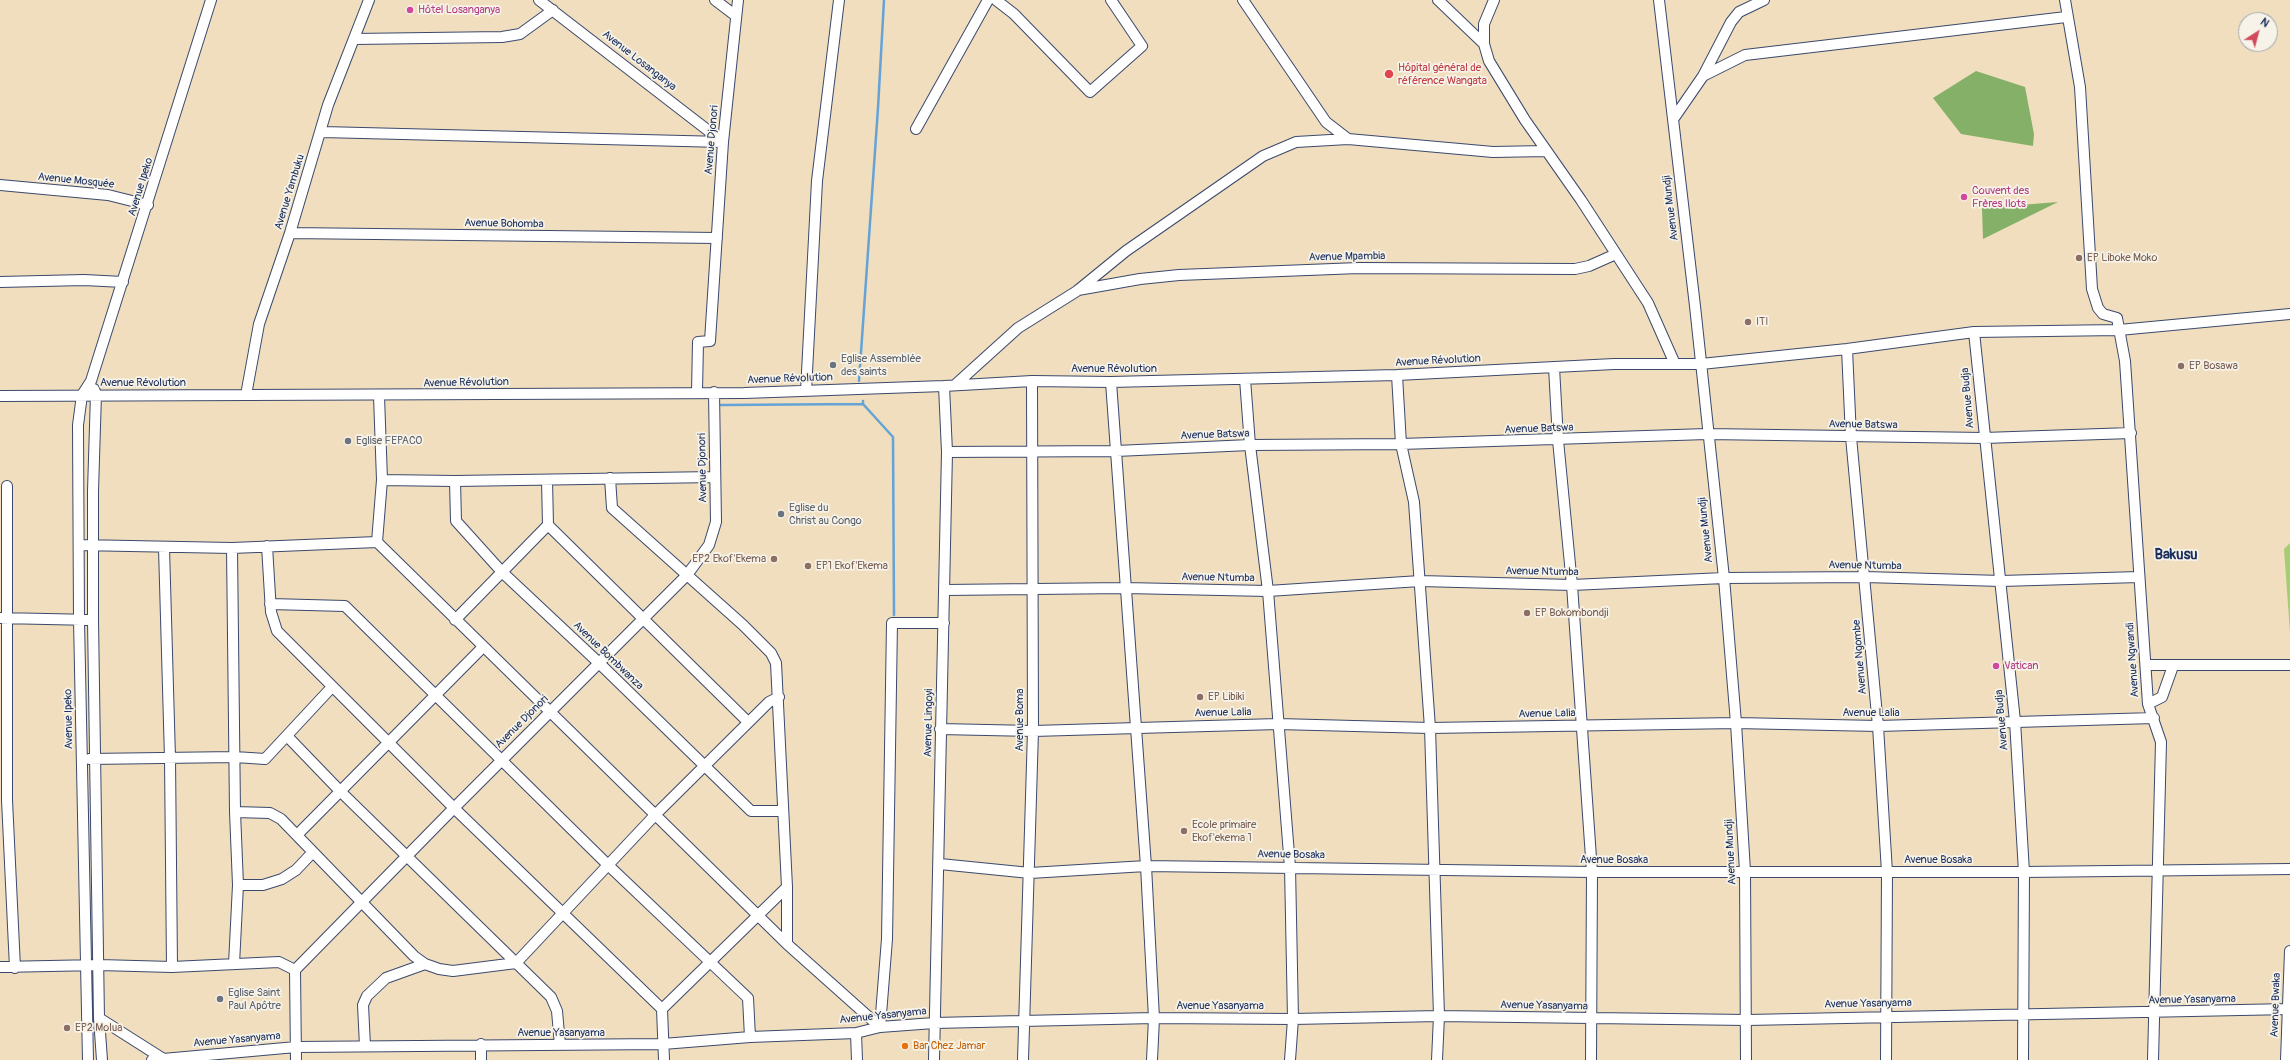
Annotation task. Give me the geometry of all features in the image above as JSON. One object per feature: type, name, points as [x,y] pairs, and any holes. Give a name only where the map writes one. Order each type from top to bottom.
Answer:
[{"type":"street","name":"Avenue Ipeko","points":[[88,1060],[81,760],[78,425],[82,395],[91,381],[148,205],[211,0]]},
{"type":"street","name":"Avenue Yambuku","points":[[246,396],[259,324],[322,132],[328,105],[369,0]]},
{"type":"street","name":"Avenue Losanganya","points":[[539,0],[723,142]]},
{"type":"street","points":[[715,0],[736,16]]},
{"type":"street","name":"Avenue Djonori","points":[[697,392],[698,342],[710,341],[723,142],[738,0]]},
{"type":"street","points":[[806,391],[818,182],[839,0]]},
{"type":"street","points":[[916,129],[988,0]]},
{"type":"street","points":[[996,0],[1014,14],[1090,92],[1142,46],[1111,0]]},
{"type":"street","points":[[1243,0],[1326,122],[1348,139]]},
{"type":"street","points":[[1438,0],[1484,44]]},
{"type":"street","points":[[1494,0],[1484,24],[1484,44],[1489,61],[1546,151],[1648,303],[1675,364]]},
{"type":"street","name":"Avenue Mundji","points":[[1659,0],[1674,118],[1724,578],[1736,723],[1745,871],[1747,1020],[1746,1060]]},
{"type":"street","points":[[1674,118],[1703,76],[1731,22],[1739,12],[1764,0]]},
{"type":"street","points":[[2065,0],[2066,17],[2080,87],[2092,289],[2098,308],[2103,314],[2117,318],[2119,330]]},
{"type":"street","points":[[354,39],[502,37],[520,34],[553,10]]},
{"type":"street","points":[[1703,76],[1745,55],[2066,17]]},
{"type":"street","points":[[322,132],[723,142]]},
{"type":"street","points":[[955,386],[1018,328],[1077,291],[1126,251],[1264,156],[1296,142],[1348,139],[1493,152],[1546,151]]},
{"type":"street","name":"Avenue Mosquée","points":[[0,185],[108,195],[148,205]]},
{"type":"street","name":"Avenue Bohomba","points":[[290,233],[717,238]]},
{"type":"street","name":"Avenue Mpambia","points":[[1077,291],[1140,279],[1179,275],[1359,268],[1575,269],[1589,266],[1616,254]]},
{"type":"street","points":[[0,282],[84,280],[123,282]]},
{"type":"street","name":"Avenue Révolution","points":[[0,396],[96,394],[379,396],[806,391],[955,386],[1032,381],[1111,382],[1397,375],[1614,364],[1700,364],[1847,349],[1974,332],[2119,330],[2290,314]]},
{"type":"street","name":"Avenue Ngwandi","points":[[2119,330],[2125,361],[2131,433],[2138,577],[2147,665],[2148,704],[2161,742],[2153,1060]]},
{"type":"street","name":"Avenue Budja","points":[[1974,332],[2015,721],[2024,872],[2023,1060]]},
{"type":"street","name":"Avenue Ngombe","points":[[1847,349],[1851,437],[1878,726],[1887,872],[1888,1015],[1886,1060]]},
{"type":"street","points":[[1554,367],[1558,440],[1572,585],[1592,872],[1591,1060]]},
{"type":"street","points":[[1397,375],[1401,444],[1414,502],[1430,728],[1439,1016],[1437,1060]]},
{"type":"street","points":[[1245,379],[1250,445],[1268,591],[1290,867],[1293,1019],[1290,1060]]},
{"type":"street","points":[[91,381],[96,394],[93,491],[93,620],[99,1018],[102,1060]]},
{"type":"street","name":"Avenue Boma","points":[[1023,1060],[1030,873],[1033,731],[1032,381]]},
{"type":"street","points":[[1111,382],[1146,866],[1154,1018],[1152,1060]]},
{"type":"street","name":"Avenue Lingoyi","points":[[934,1060],[940,864],[940,728],[945,590],[947,452],[944,386]]},
{"type":"street","name":"Avenue Djonori","points":[[295,970],[551,710],[687,575],[709,546],[716,522],[714,392]]},
{"type":"street","points":[[377,542],[382,480],[379,396]]},
{"type":"street","name":"Avenue Batswa","points":[[947,452],[1116,451],[1250,445],[1401,444],[1708,434],[1984,438],[2131,433]]},
{"type":"street","points":[[382,480],[455,481],[715,477]]},
{"type":"street","points":[[610,478],[612,508],[771,653],[778,672],[787,944]]},
{"type":"street","points":[[547,480],[548,525],[748,722]]},
{"type":"street","name":"Avenue Bombwanza","points":[[455,481],[456,521],[502,572],[599,663],[751,812],[782,811]]},
{"type":"street","points":[[7,486],[3,619],[3,800],[15,968]]},
{"type":"street","points":[[78,491],[93,491]]},
{"type":"street","points":[[455,620],[548,525]]},
{"type":"street","points":[[79,545],[164,548],[232,548],[377,542],[455,620],[551,710],[787,944],[880,1027]]},
{"type":"street","points":[[267,546],[270,604],[277,631],[454,808],[662,1009],[664,1060]]},
{"type":"street","points":[[164,548],[170,758],[172,967]]},
{"type":"street","points":[[232,548],[235,812],[238,885],[234,964]]},
{"type":"street","name":"Avenue Ntumba","points":[[945,590],[1032,591],[1125,588],[1268,591],[1420,581],[1572,585],[1724,578],[1865,577],[2001,580],[2138,577]]},
{"type":"street","points":[[270,604],[345,606],[608,865],[708,962],[748,998],[750,1036]]},
{"type":"street","points":[[3,619],[93,620]]},
{"type":"street","points":[[880,1027],[887,939],[892,623],[944,623]]},
{"type":"street","points":[[297,835],[389,744],[483,647]]},
{"type":"street","points":[[2147,665],[2290,665]]},
{"type":"street","points":[[2148,704],[2162,697],[2173,666]]},
{"type":"street","points":[[81,760],[235,757],[265,759],[332,687]]},
{"type":"street","points":[[235,812],[275,814],[414,956],[426,964],[439,969],[453,970],[516,963],[703,766],[769,702],[779,697]]},
{"type":"street","name":"Avenue Lalia","points":[[940,728],[1033,731],[1278,724],[1430,728],[1736,723],[1878,726],[2154,718]]},
{"type":"street","points":[[287,736],[340,791],[551,997],[557,1011],[560,1045]]},
{"type":"street","points":[[238,885],[263,885],[282,879],[296,870],[313,852]]},
{"type":"street","name":"Avenue Bosaka","points":[[940,864],[1030,873],[1146,866],[1592,872],[2024,872],[2290,869]]},
{"type":"street","points":[[662,1009],[708,962],[786,887]]},
{"type":"street","points":[[0,901],[11,900]]},
{"type":"street","name":"Avenue Bwaka","points":[[2286,1060],[2290,951]]},
{"type":"street","points":[[0,967],[15,968],[86,965],[172,967],[279,962],[295,970],[296,1060]]},
{"type":"street","points":[[365,1046],[363,1005],[367,996],[386,978],[426,964]]},
{"type":"street","name":"Avenue Yasanyama","points":[[157,1059],[296,1046],[663,1044],[750,1036],[856,1033],[880,1027],[934,1023],[1154,1018],[1293,1019],[1439,1016],[1747,1020],[1888,1015],[2154,1013],[2289,1009]]},
{"type":"street","points":[[99,1018],[157,1059]]},
{"type":"street","points":[[856,1033],[857,1060]]},
{"type":"street","points":[[481,1044],[481,1060]]},
{"type":"green space","points":[[1976,71],[2025,87],[2034,134],[2033,146],[1961,134],[1933,98]]},
{"type":"green space","points":[[2058,202],[1983,239],[1982,208]]},
{"type":"green space","points":[[2290,543],[2290,633],[2284,549]]},
{"type":"waterway","points":[[859,381],[884,0]]},
{"type":"waterway","points":[[721,405],[863,404],[863,401]]},
{"type":"waterway","points":[[863,404],[893,437],[894,615]]},
{"type":"place","name":"Hôtel Losanganya","points":[[410,10]]},
{"type":"place","name":"Hôpital général de référence Wangata","points":[[1389,74]]},
{"type":"place","name":"Couvent des Frères Ilots","points":[[1964,197]]},
{"type":"place","name":"EP Liboke Moko","points":[[2079,258]]},
{"type":"place","name":"ITI","points":[[1748,322]]},
{"type":"place","name":"Eglise Assemblée des saints","points":[[833,365]]},
{"type":"place","name":"EP Bosawa","points":[[2181,366]]},
{"type":"place","name":"Eglise FEPACO","points":[[348,441]]},
{"type":"place","name":"Eglise du Christ au Congo","points":[[781,514]]},
{"type":"place","name":"EP2 Ekof'Ekema","points":[[774,559]]},
{"type":"place","name":"EP1 Ekof'Ekema","points":[[808,566]]},
{"type":"place","name":"EP Bokombondji","points":[[1527,613]]},
{"type":"place","name":"Vatican","points":[[1996,666]]},
{"type":"place","name":"EP Libiki","points":[[1200,697]]},
{"type":"place","name":"Ecole primaire Ekof'ekema 1","points":[[1184,831]]},
{"type":"place","name":"Eglise Saint Paul Apôtre","points":[[220,999]]},
{"type":"place","name":"EP2 Molua","points":[[67,1028]]},
{"type":"place","name":"Bar Chez Jamar","points":[[905,1046]]},
{"type":"district","name":"Bakusu","points":[[2176,555]]}]
